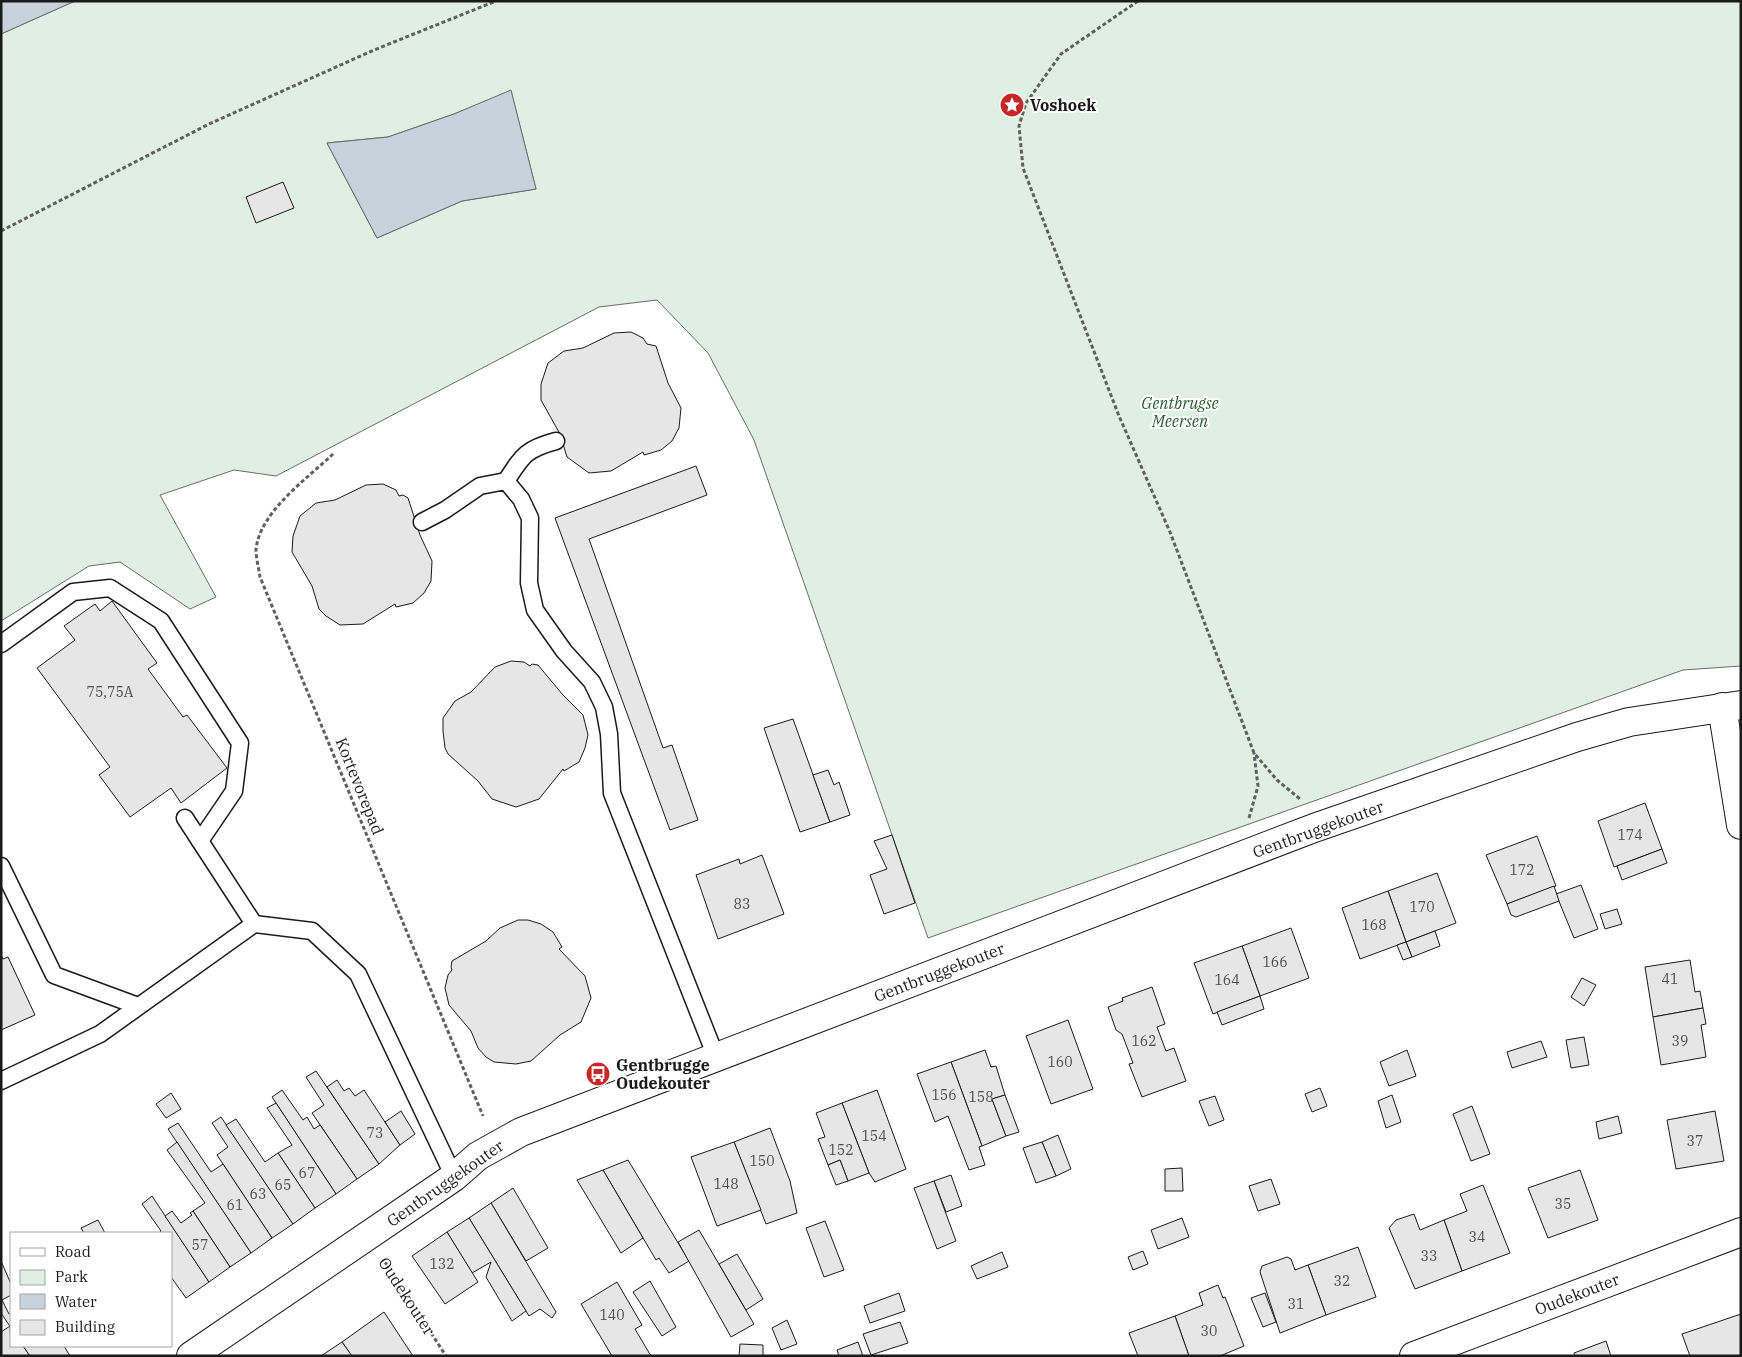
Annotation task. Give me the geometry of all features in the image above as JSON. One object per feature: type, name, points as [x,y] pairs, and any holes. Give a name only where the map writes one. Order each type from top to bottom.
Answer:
[{"type":"street","name":"Gentbruggekouter","points":[[191,1356],[368,1237],[454,1177],[478,1156],[521,1132],[1256,852],[1314,828],[1577,737],[1629,722],[1731,706]]},
{"type":"street","points":[[1731,706],[1741,825]]},
{"type":"street","name":"Oudekouter","points":[[1414,1356],[1741,1232]]},
{"type":"lane","points":[[422,522],[445,510],[480,486],[506,481],[522,457],[536,446],[556,441]]},
{"type":"lane","points":[[506,481],[521,499],[530,518],[529,583],[535,610],[564,651],[592,682],[604,707],[610,734],[612,793],[716,1057]]},
{"type":"lane","points":[[1,644],[73,592],[110,588],[161,621],[240,743],[234,791],[200,841]]},
{"type":"lane","points":[[185,818],[254,924]]},
{"type":"lane","points":[[1,866],[54,976],[138,1006]]},
{"type":"lane","points":[[1,1081],[100,1034],[254,924],[312,931],[358,974],[454,1177]]},
{"type":"path","points":[[1,231],[209,124],[374,50],[496,1]]},
{"type":"path","points":[[1138,1],[1061,54],[1026,103],[1019,126],[1023,168],[1119,416],[1170,532],[1254,753],[1258,786],[1247,828],[1256,852]]},
{"type":"path","name":"Kortevorepad","points":[[334,454],[276,508],[263,526],[256,550],[260,577],[496,1146]]},
{"type":"path","points":[[1254,753],[1277,780],[1304,802],[1314,828]]},
{"type":"path","name":"Oudekouter","points":[[368,1237],[446,1356]]},
{"type":"green space","name":"Gentbrugse Meersen","points":[[75,1],[1741,1],[1741,666],[1683,670],[928,938],[754,440],[708,353],[657,300],[599,307],[276,476],[234,470],[160,495],[216,597],[190,609],[120,562],[89,566],[1,621],[1,34]],"holes":[[[511,91],[536,189],[462,201],[377,238],[327,143],[388,137],[454,114]]]},
{"type":"water","points":[[1,1],[75,1],[1,34]]},
{"type":"water","points":[[511,90],[536,189],[462,201],[377,238],[327,143],[388,137],[454,114]]},
{"type":"building","points":[[283,182],[294,208],[256,223],[246,197]]},
{"type":"building","points":[[631,332],[643,338],[647,344],[656,346],[668,383],[681,408],[679,428],[672,441],[661,450],[644,455],[643,452],[611,471],[589,473],[567,457],[560,434],[541,400],[541,384],[548,363],[564,351],[583,348],[614,333]]},
{"type":"building","points":[[696,466],[707,495],[589,539],[663,748],[672,745],[698,820],[670,830],[555,518]]},
{"type":"building","points":[[383,484],[396,490],[399,496],[403,495],[408,498],[420,535],[432,561],[431,581],[424,593],[413,603],[396,607],[395,604],[363,624],[340,625],[319,609],[312,586],[292,552],[293,536],[300,516],[316,503],[335,500],[366,485]]},
{"type":"building","points":[[112,601],[157,663],[148,669],[183,717],[187,715],[227,768],[181,803],[171,788],[130,817],[99,775],[110,767],[37,668],[75,640],[64,626],[95,604],[100,611]]},
{"type":"building","points":[[511,661],[524,662],[530,666],[532,664],[538,665],[583,715],[588,735],[579,762],[564,771],[563,769],[539,799],[516,807],[492,799],[478,781],[448,754],[445,748],[443,731],[443,718],[455,701],[471,692],[495,667]]},
{"type":"building","points":[[793,719],[830,822],[800,832],[764,728]]},
{"type":"building","points":[[828,770],[834,785],[839,782],[850,815],[830,822],[813,775]]},
{"type":"building","points":[[1645,803],[1662,849],[1614,867],[1598,821]]},
{"type":"building","points":[[892,835],[915,903],[884,914],[870,875],[887,869],[874,841]]},
{"type":"building","points":[[1537,836],[1556,886],[1507,904],[1486,855]]},
{"type":"building","points":[[1662,849],[1667,863],[1622,880],[1617,866]]},
{"type":"building","points":[[762,855],[784,914],[718,939],[696,875],[739,859],[740,864]]},
{"type":"building","points":[[1437,873],[1456,923],[1406,942],[1388,891]]},
{"type":"building","points":[[1581,885],[1598,929],[1574,938],[1556,894]]},
{"type":"building","points":[[1554,886],[1559,901],[1516,917],[1511,915],[1507,904]]},
{"type":"building","points":[[1388,891],[1406,942],[1360,959],[1342,908]]},
{"type":"building","points":[[1617,909],[1622,924],[1605,929],[1600,914]]},
{"type":"building","points":[[518,920],[528,920],[541,924],[553,932],[562,947],[559,949],[585,976],[591,998],[581,1022],[560,1035],[531,1061],[516,1064],[494,1062],[486,1057],[478,1048],[471,1031],[449,1005],[445,988],[448,975],[452,970],[452,961],[486,941],[500,928]]},
{"type":"building","points":[[1291,928],[1309,978],[1260,996],[1242,946]]},
{"type":"building","points":[[1435,931],[1440,946],[1412,957],[1406,942]]},
{"type":"building","points":[[1406,942],[1412,957],[1403,960],[1397,945]]},
{"type":"building","points":[[1242,946],[1260,996],[1213,1014],[1194,963]]},
{"type":"building","points":[[1,955],[3,959],[8,957],[35,1015],[1,1030]]},
{"type":"building","points":[[1690,960],[1695,992],[1700,991],[1703,1008],[1653,1017],[1645,967]]},
{"type":"building","points":[[1582,978],[1596,985],[1584,1006],[1571,997]]},
{"type":"building","points":[[1152,987],[1165,1024],[1157,1027],[1166,1051],[1174,1048],[1186,1081],[1142,1097],[1129,1064],[1133,1063],[1122,1034],[1116,1030],[1108,1007],[1123,1001],[1122,998]]},
{"type":"building","points":[[1260,996],[1264,1009],[1222,1025],[1217,1012]]},
{"type":"building","points":[[1703,1008],[1706,1024],[1701,1025],[1706,1057],[1661,1065],[1653,1017]]},
{"type":"building","points":[[1068,1020],[1093,1089],[1051,1104],[1026,1036]]},
{"type":"building","points":[[1584,1037],[1589,1065],[1571,1068],[1566,1040]]},
{"type":"building","points":[[1541,1041],[1547,1057],[1512,1068],[1507,1052]]},
{"type":"building","points":[[985,1050],[991,1067],[996,1066],[1005,1095],[992,1099],[1006,1136],[982,1146],[951,1062]]},
{"type":"building","points":[[1407,1050],[1416,1076],[1389,1086],[1380,1062]]},
{"type":"building","points":[[951,1062],[982,1146],[979,1147],[985,1165],[969,1170],[948,1116],[935,1122],[917,1074]]},
{"type":"building","points":[[316,1071],[379,1164],[357,1179],[312,1113],[324,1105],[306,1077]]},
{"type":"building","points":[[337,1080],[344,1091],[349,1088],[355,1096],[364,1090],[400,1145],[379,1164],[327,1087]]},
{"type":"building","points":[[1320,1088],[1327,1106],[1312,1112],[1305,1094]]},
{"type":"building","points":[[282,1090],[303,1120],[307,1117],[314,1129],[320,1125],[357,1179],[336,1194],[272,1097]]},
{"type":"building","points":[[877,1090],[906,1169],[875,1182],[869,1173],[842,1103]]},
{"type":"building","points":[[171,1093],[181,1109],[166,1118],[156,1104]]},
{"type":"building","points":[[1005,1095],[1019,1132],[1006,1136],[992,1099]]},
{"type":"building","points":[[1392,1095],[1401,1122],[1386,1128],[1378,1101]]},
{"type":"building","points":[[1215,1096],[1224,1120],[1209,1126],[1199,1101]]},
{"type":"building","points":[[276,1103],[336,1194],[315,1208],[278,1153],[292,1145],[267,1108]]},
{"type":"building","points":[[842,1103],[869,1173],[848,1181],[840,1160],[828,1165],[818,1139],[825,1137],[816,1113]]},
{"type":"building","points":[[1472,1106],[1490,1154],[1471,1161],[1453,1114]]},
{"type":"building","points":[[401,1111],[415,1134],[400,1145],[385,1122]]},
{"type":"building","points":[[1715,1111],[1724,1161],[1676,1169],[1667,1120]]},
{"type":"building","points":[[1618,1116],[1622,1133],[1599,1139],[1596,1122]]},
{"type":"building","points":[[221,1117],[293,1224],[272,1238],[217,1155],[228,1147],[212,1123]]},
{"type":"building","points":[[236,1119],[265,1162],[278,1153],[315,1208],[293,1224],[226,1125]]},
{"type":"building","points":[[178,1123],[211,1172],[223,1164],[272,1238],[251,1253],[168,1129]]},
{"type":"building","points":[[770,1128],[790,1181],[797,1213],[766,1224],[734,1142]]},
{"type":"building","points":[[1058,1135],[1071,1169],[1056,1176],[1042,1142]]},
{"type":"building","points":[[177,1142],[251,1253],[230,1267],[193,1211],[205,1203],[167,1150]]},
{"type":"building","points":[[734,1142],[761,1210],[717,1226],[691,1157]]},
{"type":"building","points":[[1042,1142],[1056,1176],[1036,1183],[1023,1148]]},
{"type":"building","points":[[628,1160],[689,1261],[669,1273],[659,1258],[656,1260],[603,1170]]},
{"type":"building","points":[[840,1160],[848,1181],[836,1185],[828,1165]]},
{"type":"building","points":[[1182,1168],[1183,1191],[1165,1191],[1165,1169]]},
{"type":"building","points":[[603,1170],[643,1238],[621,1253],[577,1180]]},
{"type":"building","points":[[1580,1170],[1598,1220],[1548,1238],[1528,1188]]},
{"type":"building","points":[[951,1175],[962,1206],[946,1212],[934,1181]]},
{"type":"building","points":[[1271,1179],[1280,1204],[1258,1211],[1249,1186]]},
{"type":"building","points":[[934,1181],[956,1241],[937,1249],[914,1188]]},
{"type":"building","points":[[1483,1185],[1510,1253],[1462,1271],[1444,1220],[1467,1211],[1460,1194]]},
{"type":"building","points":[[513,1188],[548,1248],[526,1261],[491,1203]]},
{"type":"building","points":[[152,1196],[209,1282],[186,1298],[172,1278],[172,1232],[160,1232],[142,1204]]},
{"type":"building","points":[[491,1203],[556,1312],[552,1318],[540,1309],[529,1316],[469,1218]]},
{"type":"building","points":[[172,1211],[181,1223],[192,1215],[190,1213],[193,1211],[230,1267],[209,1282],[165,1216]]},
{"type":"building","points":[[1414,1214],[1420,1230],[1444,1220],[1462,1271],[1415,1289],[1389,1228],[1396,1220]]},
{"type":"building","points":[[469,1218],[526,1311],[512,1321],[486,1277],[491,1262],[472,1273],[447,1232]]},
{"type":"building","points":[[1182,1218],[1189,1237],[1158,1249],[1151,1230]]},
{"type":"building","points":[[98,1220],[104,1232],[83,1232],[81,1228]]},
{"type":"building","points":[[825,1221],[844,1270],[824,1277],[806,1228]]},
{"type":"building","points":[[699,1230],[754,1324],[731,1337],[678,1242]]},
{"type":"building","points":[[447,1232],[478,1282],[445,1304],[412,1256]]},
{"type":"building","points":[[1358,1247],[1376,1297],[1326,1315],[1308,1265]]},
{"type":"building","points":[[1143,1251],[1148,1264],[1133,1270],[1128,1257]]},
{"type":"building","points":[[1002,1252],[1008,1267],[977,1279],[971,1266]]},
{"type":"building","points":[[737,1254],[763,1299],[746,1310],[719,1264]]},
{"type":"building","points":[[1287,1257],[1291,1259],[1295,1270],[1308,1265],[1326,1315],[1280,1333],[1260,1272],[1262,1266]]},
{"type":"building","points":[[1,1261],[10,1282],[10,1296],[2,1300],[10,1314],[10,1326],[1,1313]]},
{"type":"building","points":[[650,1281],[676,1327],[662,1336],[633,1292]]},
{"type":"building","points":[[617,1282],[642,1325],[635,1329],[651,1356],[612,1356],[581,1304]]},
{"type":"building","points":[[1218,1285],[1223,1298],[1225,1297],[1244,1346],[1220,1356],[1189,1356],[1175,1316],[1203,1305],[1199,1293]]},
{"type":"building","points":[[899,1293],[905,1311],[870,1323],[864,1306]]},
{"type":"building","points":[[1265,1293],[1276,1322],[1263,1327],[1251,1298]]},
{"type":"building","points":[[384,1312],[413,1356],[352,1356],[342,1342]]},
{"type":"building","points":[[1741,1314],[1741,1356],[1690,1356],[1682,1334]]},
{"type":"building","points":[[1175,1316],[1189,1356],[1138,1356],[1129,1333]]},
{"type":"building","points":[[787,1320],[797,1344],[781,1350],[772,1328]]},
{"type":"building","points":[[900,1322],[908,1343],[871,1355],[863,1334]]},
{"type":"building","points":[[10,1326],[10,1347],[24,1347],[30,1356],[1,1356],[1,1332]]},
{"type":"building","points":[[1606,1341],[1611,1356],[1575,1356],[1574,1353]]},
{"type":"building","points":[[342,1342],[352,1356],[321,1356]]},
{"type":"building","points":[[858,1342],[863,1356],[839,1356],[837,1350]]},
{"type":"building","points":[[740,1344],[763,1345],[763,1356],[739,1356]]},
{"type":"building","points":[[24,1347],[65,1347],[70,1356],[30,1356]]},
{"type":"place","name":"Voshoek","points":[[1012,105]]},
{"type":"place","name":"Gentbrugge Oudekouter","points":[[598,1074]]}]
